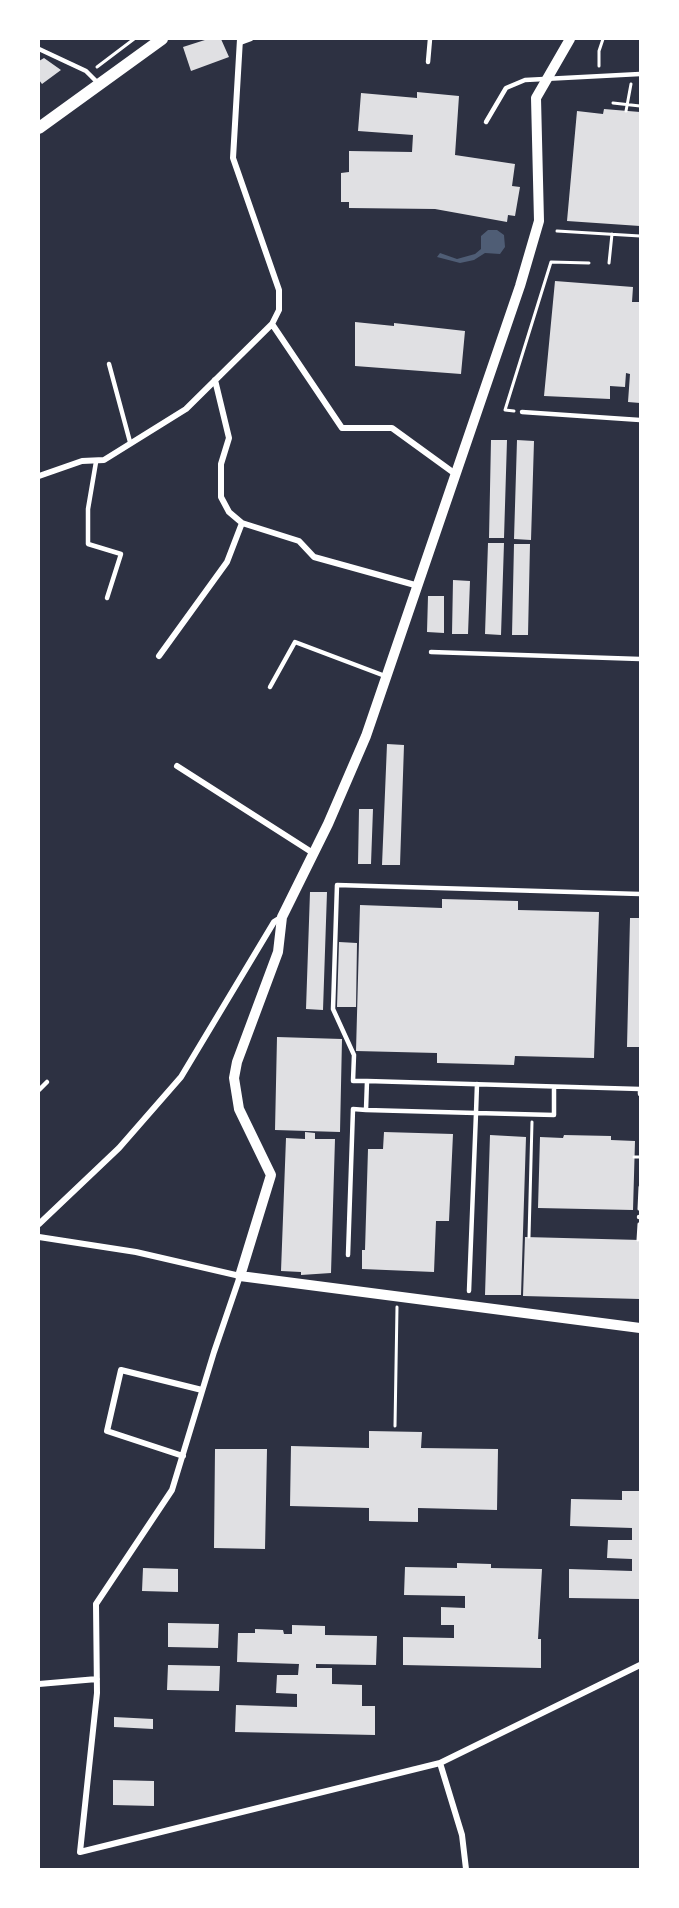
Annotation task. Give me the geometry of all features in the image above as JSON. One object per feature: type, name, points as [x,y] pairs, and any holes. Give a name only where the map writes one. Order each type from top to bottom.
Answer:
[{"type":"main road","points":[[39,128],[162,39]]},
{"type":"street","points":[[570,39],[536,98],[539,221],[520,286],[415,585],[366,736],[282,917],[278,952],[245,1039],[234,1078],[239,1109],[271,1175],[172,1490],[96,1604],[97,1679],[80,1852],[440,1763],[640,1665]]},
{"type":"street","points":[[39,476],[82,461],[104,460],[186,409],[272,324],[279,310],[279,290],[233,158],[240,41]]},
{"type":"street","points":[[272,324],[342,428],[392,428],[454,473]]},
{"type":"street","points":[[215,380],[229,438],[221,464],[221,497],[229,512],[242,523],[298,540],[314,557],[415,585]]},
{"type":"street","points":[[159,656],[227,562],[242,523]]},
{"type":"street","points":[[177,766],[313,853]]},
{"type":"street","points":[[39,1224],[119,1148],[181,1077],[274,922],[282,917]]},
{"type":"street","points":[[39,1236],[136,1252],[240,1276],[640,1328]]},
{"type":"street","points":[[183,1456],[107,1431],[121,1370],[202,1390]]},
{"type":"street","points":[[39,1684],[97,1679]]},
{"type":"street","points":[[440,1763],[462,1835],[466,1869]]},
{"type":"lane","points":[[240,41],[251,39]]},
{"type":"lane","points":[[428,62],[430,39]]},
{"type":"lane","points":[[39,49],[86,71],[100,85]]},
{"type":"lane","points":[[486,122],[506,88],[525,80],[640,74]]},
{"type":"lane","points":[[109,364],[130,442]]},
{"type":"lane","points":[[522,412],[640,420]]},
{"type":"lane","points":[[96,462],[88,510],[88,544],[121,554],[107,598]]},
{"type":"lane","points":[[270,687],[295,642],[386,676]]},
{"type":"lane","points":[[430,652],[640,659]]},
{"type":"lane","points":[[640,894],[337,885],[333,1009],[354,1055],[353,1081],[640,1089],[640,1094]]},
{"type":"lane","points":[[366,1110],[367,1081]]},
{"type":"lane","points":[[39,1090],[47,1082]]},
{"type":"lane","points":[[469,1291],[477,1084]]},
{"type":"lane","points":[[348,1256],[353,1109],[554,1115],[554,1086]]},
{"type":"path","points":[[93,70],[134,39]]},
{"type":"path","points":[[599,77],[599,51],[603,39]]},
{"type":"path","points":[[626,111],[631,88]]},
{"type":"path","points":[[613,103],[640,106]]},
{"type":"path","points":[[557,231],[640,236]]},
{"type":"path","points":[[609,263],[612,234]]},
{"type":"path","points":[[522,412],[505,410],[551,262],[590,262]]},
{"type":"path","points":[[529,1237],[533,1114]]},
{"type":"path","points":[[634,1157],[640,1157]]},
{"type":"path","points":[[395,1426],[397,1297]]},
{"type":"water","points":[[488,230],[497,230],[504,235],[505,247],[500,254],[485,253],[474,260],[460,263],[437,257],[440,253],[457,259],[475,254],[481,249],[481,236]]},
{"type":"building","points":[[208,39],[221,39],[229,57],[191,71],[183,47]]},
{"type":"building","points":[[44,58],[61,70],[42,84],[39,80],[39,61]]},
{"type":"building","points":[[417,92],[459,96],[455,155],[515,164],[512,186],[520,187],[515,216],[508,215],[507,222],[435,209],[349,208],[349,202],[341,202],[341,173],[349,172],[349,151],[412,152],[413,135],[358,131],[361,93],[417,98]]},
{"type":"building","points":[[604,109],[640,112],[640,226],[567,221],[577,111],[603,114]]},
{"type":"building","points":[[555,281],[633,287],[632,302],[640,302],[640,403],[628,402],[630,374],[626,373],[625,387],[610,386],[610,399],[544,396]]},
{"type":"building","points":[[355,322],[394,326],[394,323],[465,331],[461,374],[355,366]]},
{"type":"building","points":[[491,440],[507,440],[504,538],[489,538]]},
{"type":"building","points":[[517,440],[534,441],[531,540],[514,539]]},
{"type":"building","points":[[488,543],[504,543],[501,635],[485,634]]},
{"type":"building","points":[[514,544],[530,544],[528,635],[512,635]]},
{"type":"building","points":[[453,580],[470,581],[468,634],[452,634]]},
{"type":"building","points":[[428,596],[444,596],[444,633],[427,632]]},
{"type":"building","points":[[387,744],[404,745],[400,865],[382,865]]},
{"type":"building","points":[[359,809],[373,809],[371,864],[358,864]]},
{"type":"building","points":[[310,892],[327,892],[323,1010],[306,1009]]},
{"type":"building","points":[[442,899],[518,901],[518,910],[599,912],[594,1058],[515,1056],[514,1065],[437,1063],[437,1053],[356,1051],[360,905],[442,908]]},
{"type":"building","points":[[630,918],[640,918],[640,1047],[627,1047]]},
{"type":"building","points":[[339,942],[357,943],[356,1007],[337,1007]]},
{"type":"building","points":[[277,1037],[342,1039],[340,1132],[275,1130]]},
{"type":"building","points":[[305,1132],[315,1133],[315,1139],[335,1139],[331,1273],[301,1275],[301,1272],[281,1271],[286,1138],[305,1139]]},
{"type":"building","points":[[384,1132],[453,1134],[449,1221],[436,1221],[434,1272],[362,1269],[362,1250],[365,1250],[368,1149],[383,1149]]},
{"type":"building","points":[[490,1135],[526,1137],[521,1295],[485,1295]]},
{"type":"building","points":[[564,1135],[611,1136],[611,1140],[635,1141],[633,1210],[538,1208],[540,1137],[563,1138]]},
{"type":"building","points":[[525,1237],[640,1240],[640,1299],[523,1296]]},
{"type":"building","points":[[369,1431],[422,1432],[421,1448],[498,1449],[497,1510],[418,1508],[418,1522],[369,1521],[369,1508],[290,1506],[291,1446],[369,1448]]},
{"type":"building","points":[[215,1449],[267,1449],[265,1549],[214,1548]]},
{"type":"building","points":[[622,1491],[640,1491],[640,1599],[569,1598],[569,1569],[632,1571],[632,1559],[607,1558],[608,1540],[632,1540],[632,1528],[570,1526],[571,1499],[622,1500]]},
{"type":"building","points":[[457,1563],[491,1564],[491,1568],[542,1569],[538,1639],[541,1639],[541,1668],[403,1665],[403,1637],[454,1638],[454,1625],[441,1625],[441,1607],[465,1608],[465,1596],[404,1595],[405,1567],[457,1568]]},
{"type":"building","points":[[143,1568],[178,1569],[178,1592],[142,1591]]},
{"type":"building","points":[[168,1623],[219,1624],[218,1648],[168,1647]]},
{"type":"building","points":[[292,1625],[325,1626],[325,1635],[377,1636],[376,1665],[316,1664],[316,1668],[332,1668],[332,1684],[362,1685],[362,1706],[375,1706],[375,1735],[235,1732],[236,1705],[297,1707],[297,1694],[276,1693],[277,1675],[298,1675],[299,1664],[237,1662],[238,1633],[255,1633],[255,1629],[283,1630],[284,1634],[292,1634]]},
{"type":"building","points":[[168,1665],[220,1666],[219,1691],[167,1690]]},
{"type":"building","points":[[114,1717],[153,1719],[153,1729],[114,1727]]},
{"type":"building","points":[[113,1780],[154,1781],[154,1806],[113,1805]]}]
